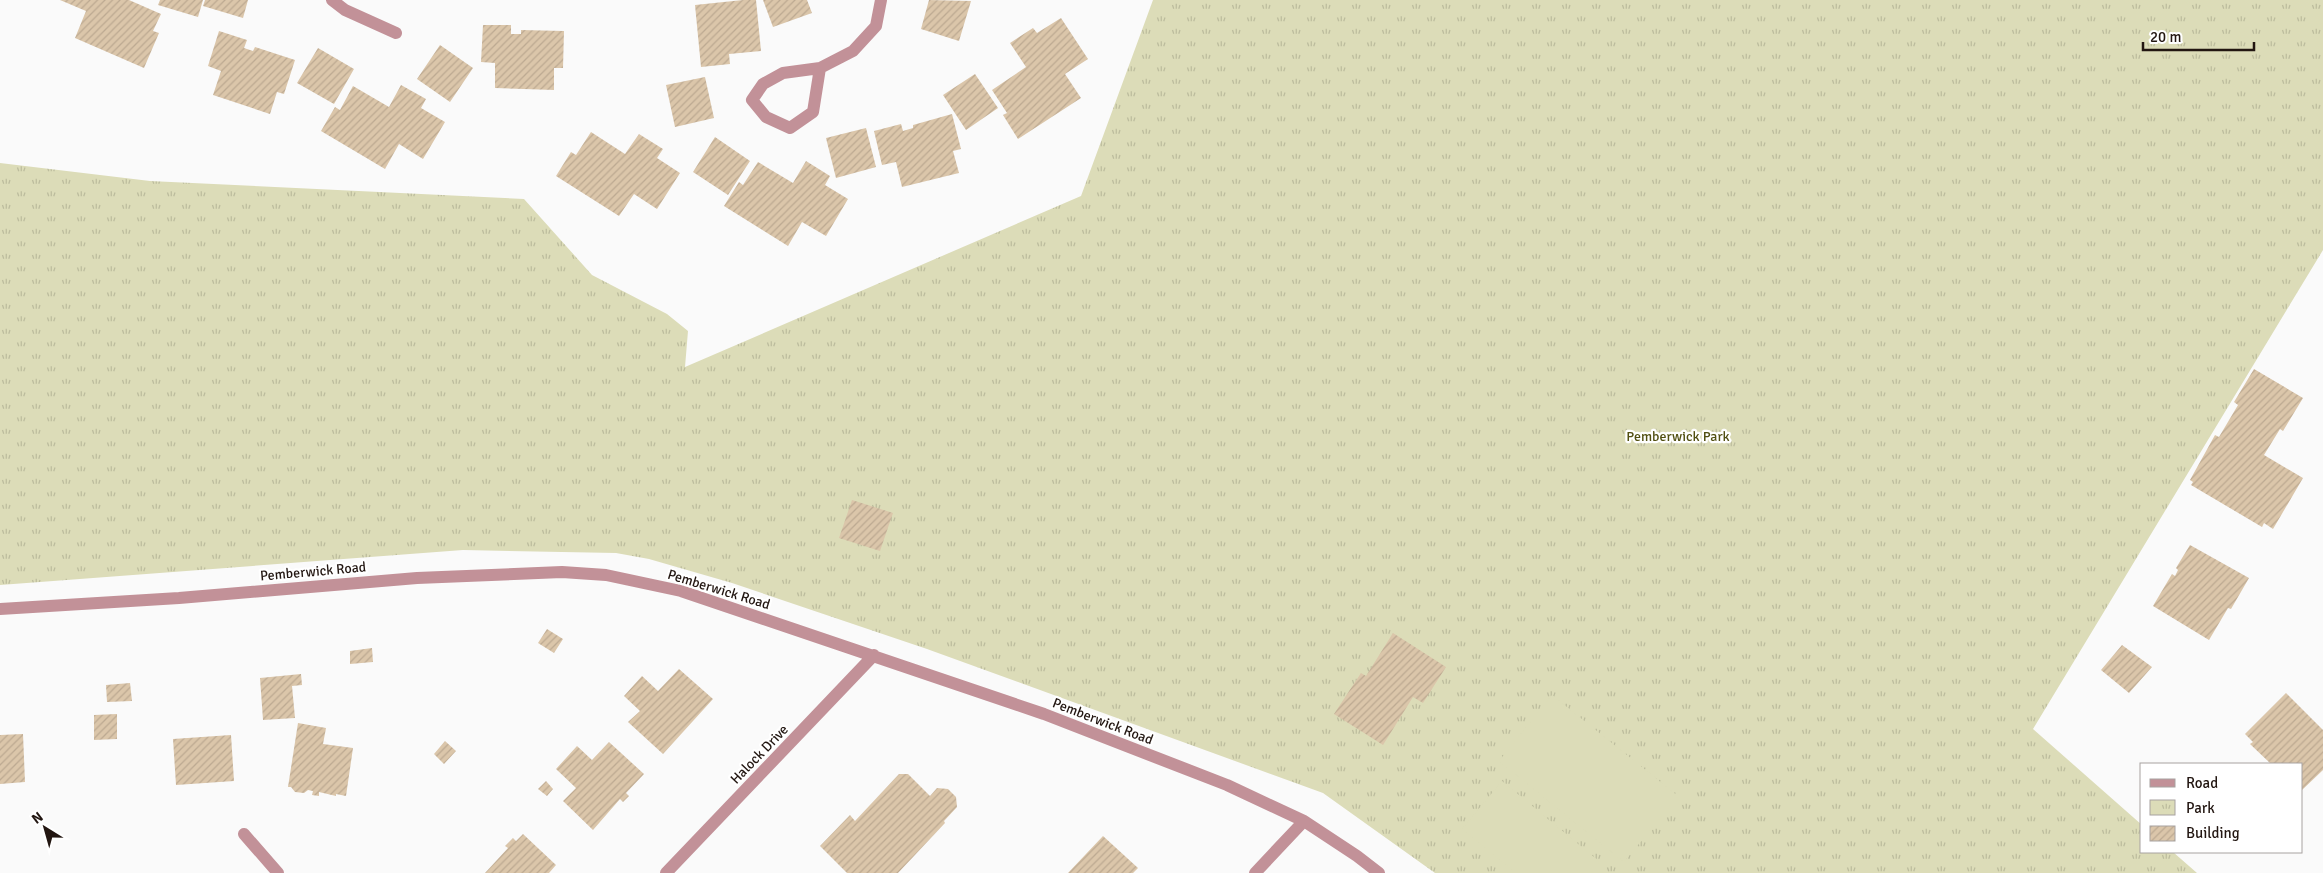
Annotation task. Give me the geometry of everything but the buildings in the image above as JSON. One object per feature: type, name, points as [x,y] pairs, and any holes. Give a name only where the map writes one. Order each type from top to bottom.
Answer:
[{"type":"street","points":[[332,0],[345,10],[396,33]]},
{"type":"street","points":[[820,68],[813,112],[790,128],[766,117],[752,100],[763,84],[783,73],[820,68],[853,51],[876,26],[880,0]]},
{"type":"street","name":"Pemberwick Road","points":[[0,609],[179,598],[417,578],[562,572],[606,575],[680,591],[1044,714],[1227,785],[1304,821],[1379,873]]},
{"type":"street","name":"Halock Drive","points":[[666,873],[874,655]]},
{"type":"street","points":[[1255,873],[1304,821]]},
{"type":"street","points":[[244,834],[278,873]]},
{"type":"green space","name":"Pemberwick Park","points":[[1153,0],[2323,0],[2323,250],[2033,729],[2140,823],[2140,853],[2174,853],[2197,873],[1435,873],[1323,793],[927,649],[732,583],[649,559],[616,553],[463,550],[0,585],[0,163],[150,181],[524,199],[592,275],[667,314],[688,331],[685,367],[1081,196]]},
{"type":"green space","points":[[1552,695],[1678,796],[1624,862],[1499,761]]},
{"type":"green space","points":[[1502,781],[1600,862],[1591,873],[1516,873],[1462,829]]}]
